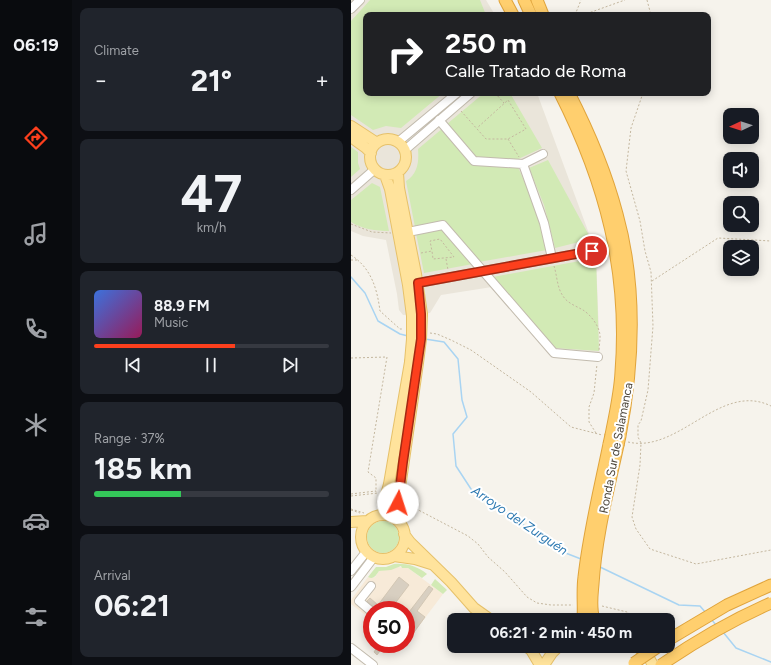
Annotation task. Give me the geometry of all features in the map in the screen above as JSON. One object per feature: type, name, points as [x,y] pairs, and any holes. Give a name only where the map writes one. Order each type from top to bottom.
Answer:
[{"type":"highway","points":[[505,0],[511,12]]},
{"type":"highway","points":[[514,0],[520,12]]},
{"type":"highway","points":[[524,0],[530,12]]},
{"type":"highway","points":[[537,0],[542,12]]},
{"type":"highway","name":"Ronda Sur de Salamanca","points":[[563,96],[585,146],[602,193],[609,218],[617,266],[622,322],[621,372],[615,440]]},
{"type":"highway","name":"Ronda Sur de Salamanca","points":[[564,96],[580,113],[602,166],[618,215],[627,266],[632,320],[628,392],[615,440],[592,551],[584,613]]},
{"type":"highway","points":[[575,96],[580,113]]},
{"type":"highway","name":"Ronda Sur de Salamanca","points":[[589,572],[592,613]]},
{"type":"highway","points":[[675,636],[727,605],[771,585]]},
{"type":"highway","points":[[661,665],[731,622],[771,603]]},
{"type":"highway","points":[[632,664],[648,653]]},
{"type":"main road","points":[[351,126],[377,143]]},
{"type":"main road","points":[[351,137],[371,153]]},
{"type":"main road","points":[[384,139],[393,139],[399,142],[405,150],[407,157],[405,166],[398,173],[391,176],[378,173],[371,161],[371,153],[373,148],[377,143],[384,139]]},
{"type":"main road","points":[[398,173],[399,188],[408,232],[417,315],[412,339],[414,363],[400,488],[399,522],[408,540],[451,582],[474,608],[481,613]]},
{"type":"main road","points":[[385,175],[390,189],[413,284]]},
{"type":"main road","points":[[361,542],[361,535],[368,516],[389,484],[414,363]]},
{"type":"main road","points":[[351,522],[368,516],[388,516],[399,522]]},
{"type":"main road","points":[[351,533],[361,542],[370,555],[381,559],[387,559],[393,556],[402,547],[404,534]]},
{"type":"main road","points":[[393,556],[415,559],[432,564]]},
{"type":"main road","points":[[532,653],[540,665]]},
{"type":"main road","points":[[544,665],[554,653]]},
{"type":"main road","points":[[644,653],[653,665]]},
{"type":"street","points":[[351,9],[360,0]]},
{"type":"street","points":[[399,142],[453,96]]},
{"type":"street","points":[[405,150],[467,96]]},
{"type":"street","points":[[439,120],[474,161],[523,164],[543,154]]},
{"type":"street","points":[[523,164],[544,223],[552,258]]},
{"type":"street","points":[[351,190],[375,169]]},
{"type":"street","points":[[408,232],[443,225],[554,353],[598,357]]},
{"type":"street","points":[[413,284],[592,251]]},
{"type":"street","points":[[351,570],[370,555]]},
{"type":"street","points":[[351,587],[370,555]]},
{"type":"street","points":[[363,605],[359,602],[371,586]]},
{"type":"street","points":[[351,648],[373,665]]},
{"type":"path","points":[[576,12],[581,0]]},
{"type":"path","points":[[591,12],[625,0]]},
{"type":"path","points":[[647,0],[650,12]]},
{"type":"path","points":[[498,96],[504,103]]},
{"type":"path","points":[[642,96],[631,128],[626,171],[641,221],[645,251],[651,272],[653,326],[648,390],[641,421],[638,425],[638,437],[641,443],[640,465],[632,517],[635,528],[650,549],[696,564],[771,550]]},
{"type":"path","points":[[461,110],[486,139],[508,139],[526,128],[508,100],[477,128]]},
{"type":"path","points":[[508,139],[523,164]]},
{"type":"path","points":[[351,224],[371,232],[391,233]]},
{"type":"path","points":[[651,282],[718,238],[771,241]]},
{"type":"path","points":[[440,239],[454,257],[433,259],[432,251],[430,241],[440,239]]},
{"type":"path","points":[[418,253],[432,251]]},
{"type":"path","points":[[351,255],[365,266],[378,292],[380,311],[400,329],[407,330]]},
{"type":"path","points":[[446,258],[448,270]]},
{"type":"path","points":[[552,258],[560,290],[563,296],[569,303],[585,311],[594,322],[600,333],[601,338],[594,393],[589,407],[589,422],[597,434]]},
{"type":"path","points":[[351,260],[359,260]]},
{"type":"path","points":[[430,333],[437,334],[471,350],[531,392],[571,427],[615,440],[649,443],[667,437],[731,403],[747,400],[771,406]]},
{"type":"path","points":[[351,358],[387,357],[368,472],[376,478],[376,492],[381,497]]},
{"type":"path","points":[[351,495],[376,492]]},
{"type":"path","points":[[399,502],[468,536],[478,544],[488,557],[505,572],[527,597],[537,603],[573,605]]},
{"type":"path","points":[[351,510],[368,516]]},
{"type":"path","points":[[602,606],[628,613]]},
{"type":"shaded area","points":[[351,0],[486,0],[493,12],[363,12],[363,96],[538,96],[591,239],[596,258],[600,360],[554,357],[492,287],[441,295],[430,313],[403,315],[399,310],[386,240],[363,236],[351,231]]},
{"type":"shaded area","points":[[398,567],[408,568],[443,594],[415,631],[415,601],[363,601],[363,613],[351,604],[351,600],[368,577],[375,577],[379,571]]},
{"type":"green space","points":[[370,0],[480,0],[485,12],[363,12],[363,96],[439,96],[401,128],[386,126],[373,130],[351,115],[351,21]]},
{"type":"green space","points":[[480,96],[512,96],[542,148],[514,161],[477,158],[447,124]]},
{"type":"green space","points":[[443,128],[473,163],[518,167],[534,204],[547,250],[479,262],[444,222],[415,227],[406,181],[413,175],[417,167],[418,149]]},
{"type":"green space","points":[[351,147],[358,152],[358,163],[360,169],[351,177]]},
{"type":"green space","points":[[548,160],[591,239],[555,248],[544,205],[529,168]]},
{"type":"green space","points":[[372,183],[380,187],[389,231],[369,229],[351,222],[351,200]]},
{"type":"green space","points":[[442,228],[473,264],[424,273],[416,233]]},
{"type":"green space","points":[[596,258],[599,351],[554,348],[493,277]]},
{"type":"green space","points":[[380,521],[386,521],[396,528],[399,537],[398,543],[392,550],[386,553],[380,553],[370,546],[367,540],[367,534],[374,524]]},
{"type":"green space","points":[[394,564],[411,566],[420,569],[427,574],[422,578],[408,568],[402,568],[401,566],[391,570],[379,571],[373,577],[368,577],[376,567],[386,567]]},
{"type":"green space","points":[[435,579],[447,590],[443,594],[431,585]]},
{"type":"building","points":[[399,577],[409,585],[397,601],[381,601]]},
{"type":"building","points":[[429,586],[433,589],[417,611],[425,617],[415,631],[415,604]]},
{"type":"waterway","name":"Arroyo del Zurguén","points":[[351,277],[365,293],[378,321],[400,334],[408,336]]},
{"type":"waterway","name":"Arroyo del Zurguén","points":[[425,339],[444,342],[458,359],[462,400],[467,417],[453,434],[456,466],[471,489],[563,552],[581,559]]},
{"type":"waterway","name":"Arroyo del Zurguén","points":[[600,567],[679,605],[700,606],[706,613]]},
{"type":"waterway","name":"Arroyo del Zurguén","points":[[711,619],[716,625]]},
{"type":"waterway","name":"Arroyo del Zurguén","points":[[723,632],[736,648],[771,662]]},
{"type":"route","points":[[398,503],[421,339],[421,314],[418,283],[592,251]]}]
